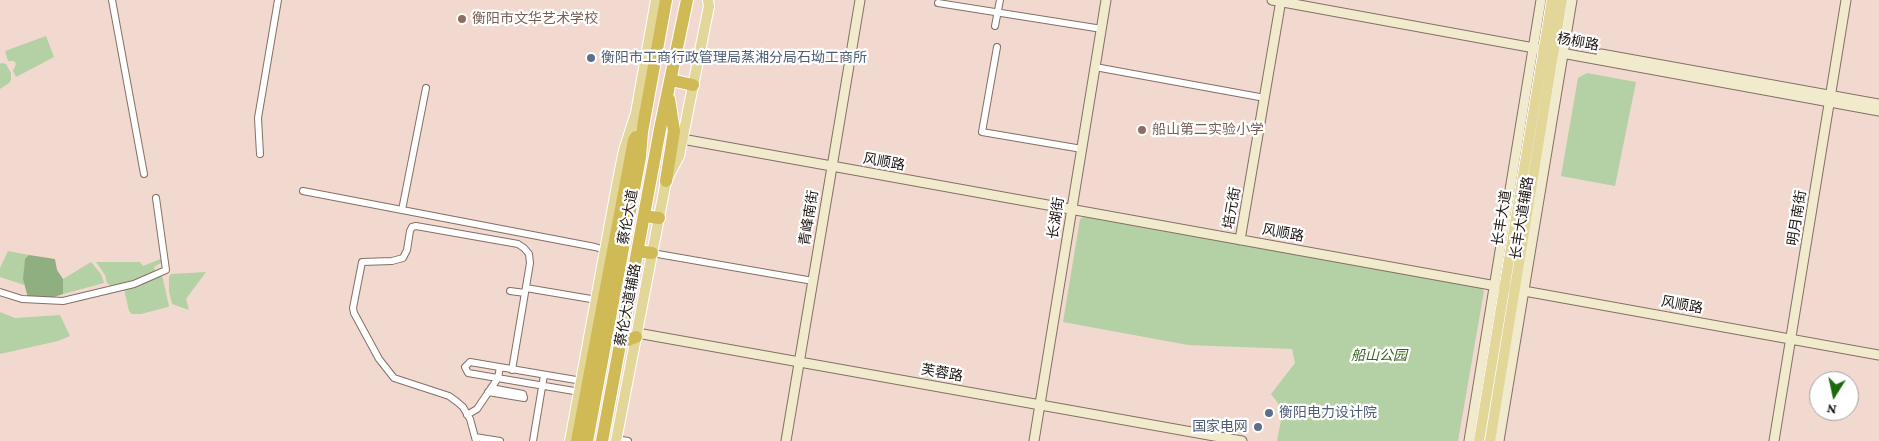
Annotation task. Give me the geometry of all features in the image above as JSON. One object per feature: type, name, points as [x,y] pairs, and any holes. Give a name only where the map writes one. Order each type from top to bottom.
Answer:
[{"type":"highway","name":"蔡伦大道","points":[[588,441],[640,157],[638,136],[666,0]]},
{"type":"highway","name":"蔡伦大道","points":[[613,440],[660,129],[688,0]]},
{"type":"highway","points":[[671,80],[693,85]]},
{"type":"highway","points":[[666,181],[674,131],[668,94]]},
{"type":"highway","points":[[613,440],[655,217],[668,130],[668,94]]},
{"type":"highway","points":[[577,441],[582,415],[581,395],[621,186],[638,136],[636,113]]},
{"type":"highway","points":[[624,150],[638,136]]},
{"type":"main road","points":[[621,186],[624,150],[636,113],[656,0]]},
{"type":"main road","points":[[655,217],[666,181],[679,156],[709,6],[708,0]]},
{"type":"main road","name":"长丰大道","points":[[1490,441],[1510,286],[1549,47],[1552,0]]},
{"type":"main road","name":"长丰大道","points":[[1549,47],[1562,0]]},
{"type":"main road","points":[[570,441],[581,395],[597,300],[609,251]]},
{"type":"main road","name":"长丰大道","points":[[1479,441],[1510,286]]},
{"type":"street","points":[[112,0],[144,174]]},
{"type":"street","points":[[260,154],[258,118],[278,0]]},
{"type":"street","name":"青峰南街","points":[[784,441],[858,0]]},
{"type":"street","points":[[996,26],[1000,0]]},
{"type":"street","name":"长湖街","points":[[1074,207],[1082,149],[1108,0]]},
{"type":"street","name":"长湖街","points":[[1034,441],[1108,0]]},
{"type":"street","name":"杨柳路","points":[[1304,0],[1830,99],[1879,111]]},
{"type":"street","name":"长丰大道辅路","points":[[1541,0],[1549,47]]},
{"type":"street","name":"长丰大道辅路","points":[[1499,441],[1510,286],[1549,47],[1572,0]]},
{"type":"street","name":"明月南街","points":[[1774,441],[1846,0]]},
{"type":"street","name":"杨柳路","points":[[1278,1],[1549,47]]},
{"type":"street","name":"培元街","points":[[1241,236],[1278,1]]},
{"type":"street","points":[[938,3],[1102,29]]},
{"type":"street","points":[[997,47],[982,132],[1082,149]]},
{"type":"street","points":[[1097,67],[1264,97]]},
{"type":"street","points":[[402,210],[426,88]]},
{"type":"street","name":"杨柳路","points":[[1830,99],[1879,104]]},
{"type":"street","name":"风顺路","points":[[683,136],[1241,236],[1879,354]]},
{"type":"street","points":[[303,192],[609,251]]},
{"type":"street","points":[[0,292],[22,299],[63,301],[134,284],[166,270],[156,198]]},
{"type":"street","points":[[500,441],[476,439],[463,408],[449,396],[394,378],[378,359],[353,308],[361,264],[365,260],[392,261],[403,258],[407,250],[410,231],[412,227],[416,226],[518,244],[529,254],[530,263],[512,370]]},
{"type":"street","points":[[648,253],[811,280]]},
{"type":"street","name":"长丰大道辅路","points":[[1469,441],[1510,286]]},
{"type":"street","points":[[510,291],[526,291],[597,300]]},
{"type":"street","name":"芙蓉路","points":[[633,334],[1242,441]]},
{"type":"street","name":"风顺路","points":[[1791,337],[1879,351]]},
{"type":"street","points":[[581,395],[468,373],[465,367],[470,362],[582,381]]},
{"type":"street","points":[[467,415],[476,409],[490,390],[498,378],[500,367]]},
{"type":"street","points":[[533,441],[544,375]]},
{"type":"street","name":"长湖街","points":[[1038,441],[1041,407]]},
{"type":"street","name":"芙蓉路","points":[[1041,407],[1218,441]]},
{"type":"green space","points":[[46,36],[54,57],[16,77],[13,71],[16,64],[14,61],[8,61],[5,51]]},
{"type":"green space","points":[[0,64],[6,64],[11,73],[11,80],[0,89]]},
{"type":"green space","points":[[1587,73],[1636,82],[1615,186],[1561,176],[1578,78]]},
{"type":"green space","name":"船山公园","points":[[1084,217],[1481,288],[1484,291],[1458,441],[1277,441],[1283,410],[1271,394],[1295,363],[1292,349],[1188,345],[1063,322],[1080,219]]},
{"type":"green space","points":[[8,251],[29,255],[25,260],[24,285],[0,277],[0,268]]},
{"type":"green space","points":[[29,255],[55,259],[57,270],[63,279],[63,294],[54,297],[28,298],[23,279],[25,259]]},
{"type":"green space","points":[[163,258],[163,262],[154,267],[155,271],[126,284],[111,286],[107,283],[105,275],[96,262],[140,262],[143,266]]},
{"type":"green space","points":[[91,262],[101,274],[104,283],[63,294],[63,279]]},
{"type":"green space","points":[[206,272],[186,299],[189,310],[172,304],[169,291],[169,277],[171,274]]},
{"type":"green space","points":[[162,275],[169,306],[141,314],[132,314],[129,311],[124,289]]},
{"type":"green space","points":[[0,312],[15,318],[60,315],[70,336],[58,341],[0,354]]},
{"type":"place","name":"衡阳市文华艺术学校","points":[[462,19]]},
{"type":"place","name":"衡阳市工商行政管理局蒸湘分局石坳工商所","points":[[591,58]]},
{"type":"place","name":"船山第二实验小学","points":[[1142,130]]},
{"type":"place","name":"衡阳电力设计院","points":[[1269,413]]},
{"type":"place","name":"国家电网","points":[[1258,427]]}]
